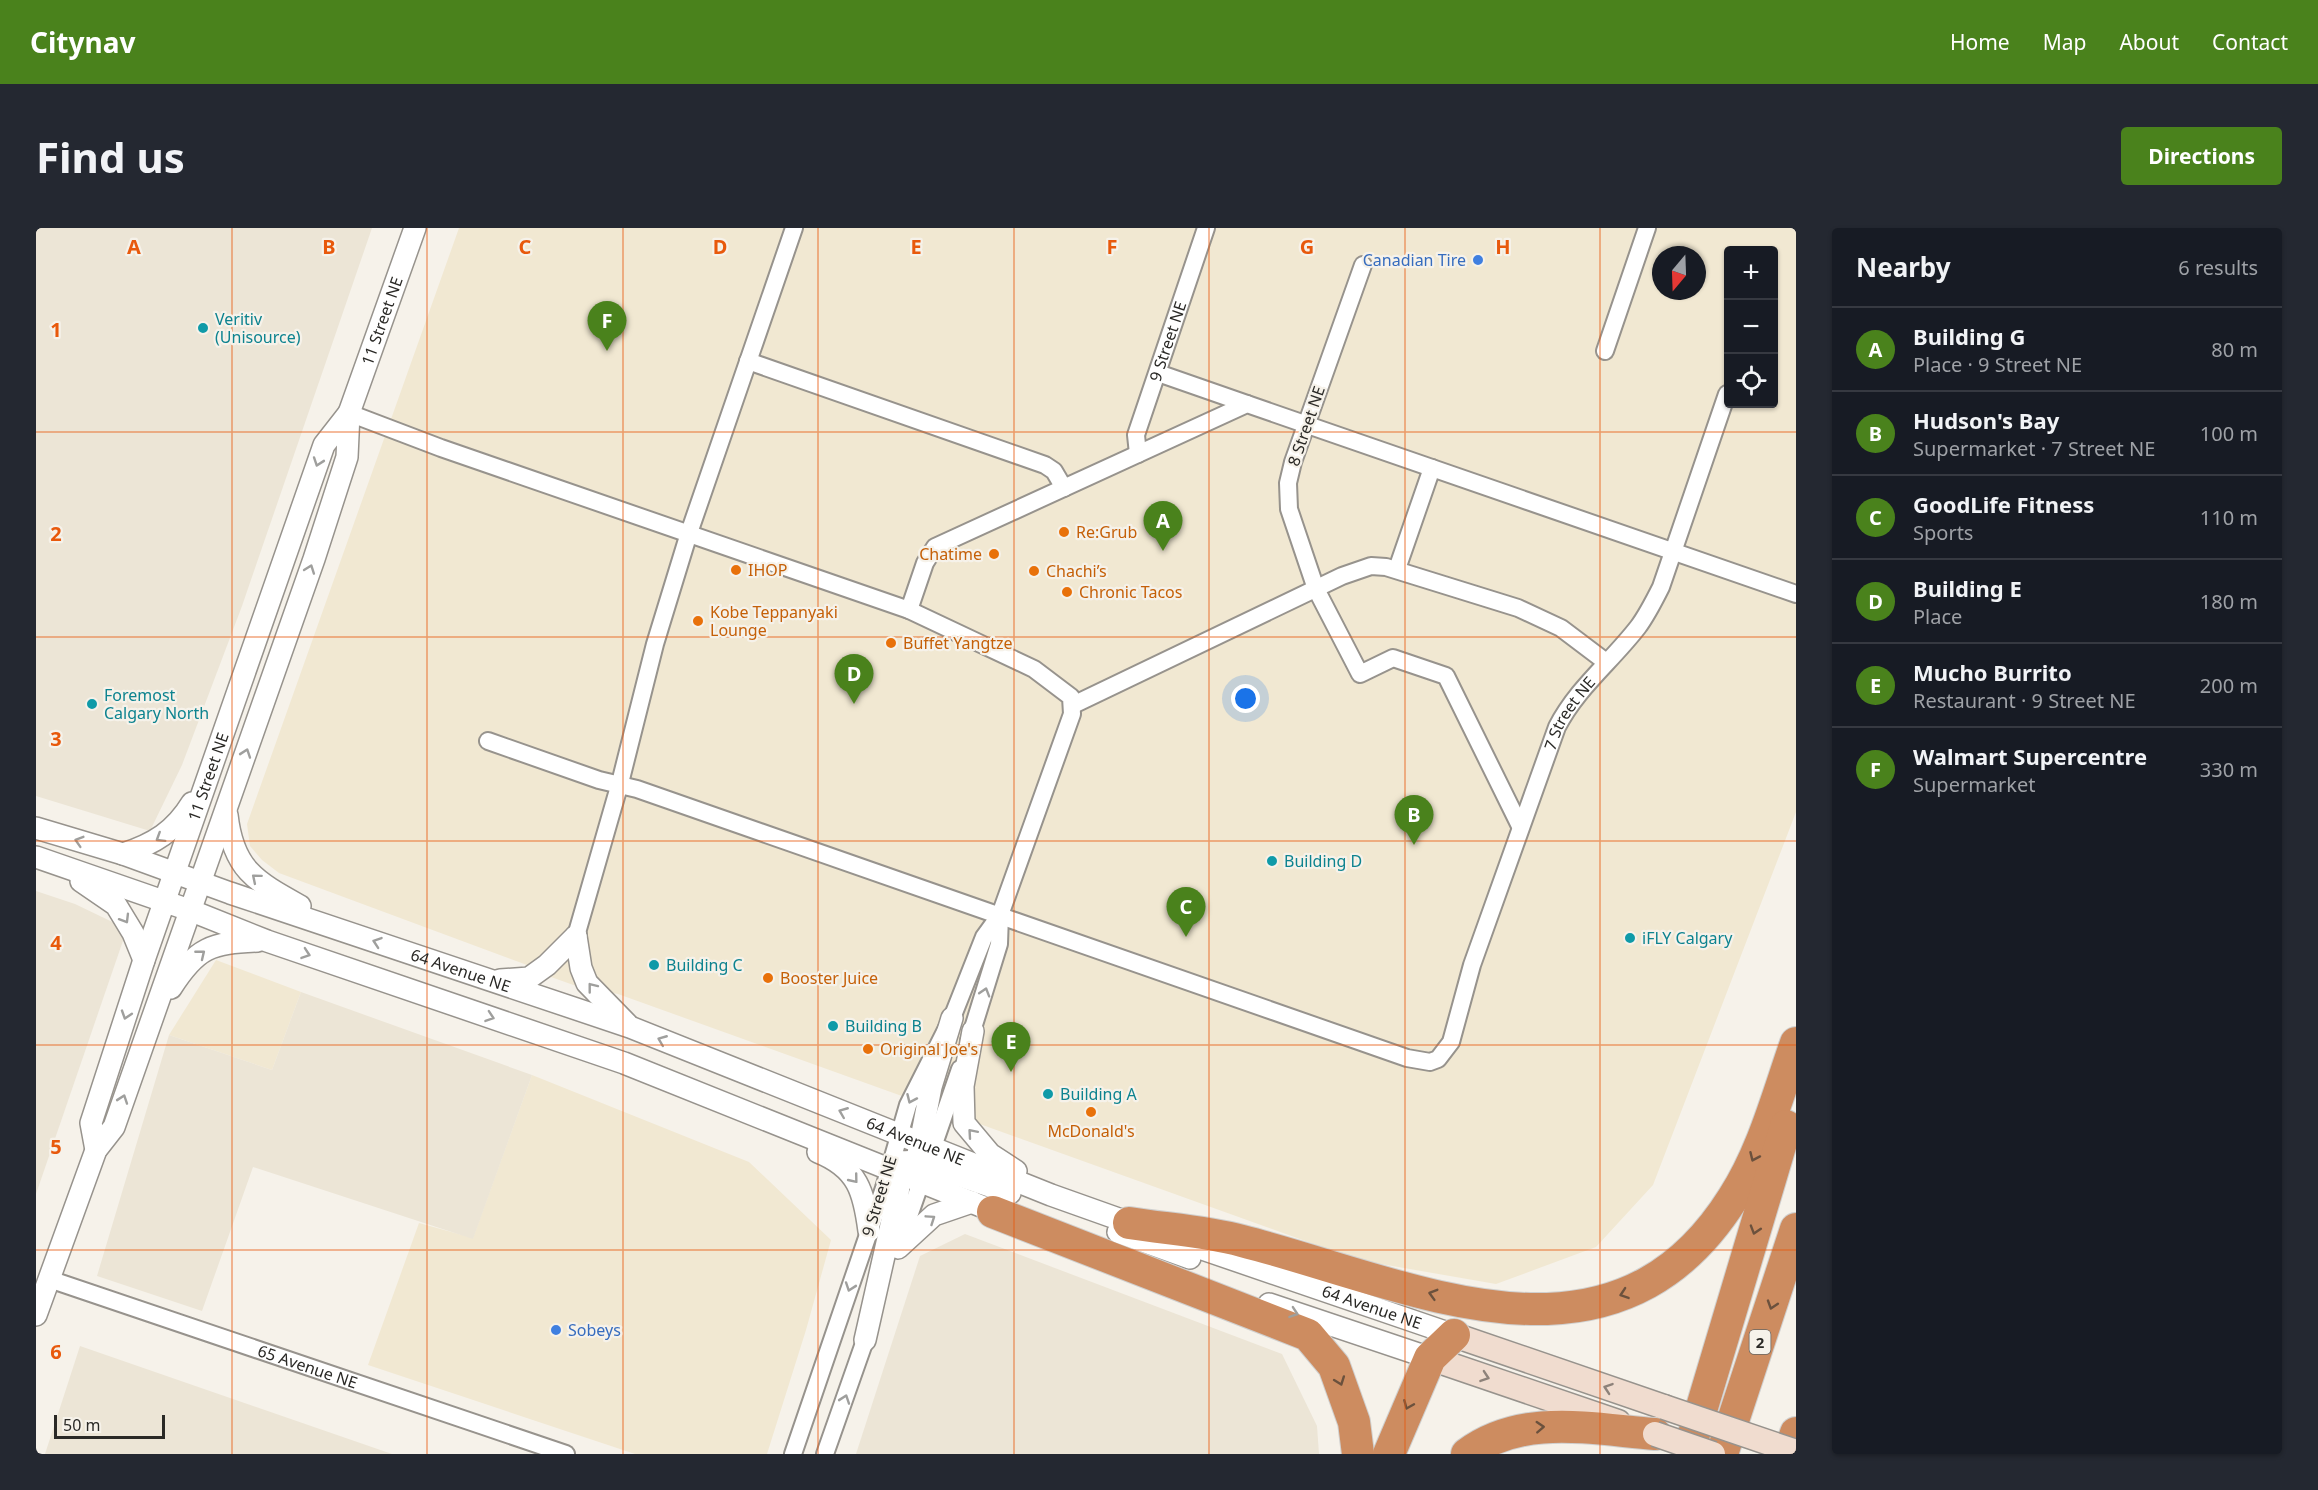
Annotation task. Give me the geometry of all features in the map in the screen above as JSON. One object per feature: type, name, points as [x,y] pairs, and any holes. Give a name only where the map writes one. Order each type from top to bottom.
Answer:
[{"type":"highway","points":[[1129,1223],[1239,1240],[1478,1305],[1535,1310],[1572,1308],[1602,1302],[1634,1291],[1667,1271],[1701,1241],[1718,1220],[1734,1197],[1759,1146],[1796,1042]]},
{"type":"highway","points":[[1688,1454],[1796,1094]]},
{"type":"highway","points":[[983,1207],[1308,1335],[1334,1366],[1354,1422],[1358,1454]]},
{"type":"highway","name":"2","points":[[1722,1454],[1796,1229]]},
{"type":"highway","points":[[1389,1454],[1430,1358],[1454,1335]]},
{"type":"highway","points":[[1467,1454],[1496,1435],[1536,1427],[1659,1421]]},
{"type":"highway","points":[[1789,1454],[1796,1433]]},
{"type":"main road","name":"64 Avenue NE","points":[[1454,1335],[1659,1421],[1713,1454]]},
{"type":"main road","name":"64 Avenue NE","points":[[1430,1358],[1659,1421],[1796,1452]]},
{"type":"street","name":"11 Street NE","points":[[96,1150],[91,1123],[144,960],[165,902],[189,877],[227,808],[347,457],[349,413],[415,228]]},
{"type":"street","points":[[630,1027],[587,983],[581,968],[576,936],[620,783],[655,644],[689,533],[794,228]]},
{"type":"street","name":"9 Street NE","points":[[1138,454],[1136,435],[1206,228]]},
{"type":"street","points":[[1605,351],[1647,228]]},
{"type":"street","name":"8 Street NE","points":[[1363,265],[1290,472],[1287,497],[1316,589],[1360,674],[1393,658],[1446,676],[1520,826]]},
{"type":"street","points":[[748,361],[1046,465],[1054,471],[1064,488]]},
{"type":"street","points":[[1158,373],[1796,594]]},
{"type":"street","name":"7 Street NE","points":[[1000,915],[1418,1061],[1430,1062],[1445,1051],[1455,1031],[1472,965],[1550,743],[1566,710],[1606,662],[1627,641],[1651,606],[1724,403]]},
{"type":"street","points":[[909,610],[925,563],[935,547],[1247,404]]},
{"type":"street","name":"11 Street NE","points":[[189,877],[209,776],[324,445],[349,413]]},
{"type":"street","points":[[349,413],[909,610],[1042,674],[1064,689],[1071,697],[1073,705],[1356,570],[1371,566],[1397,569],[1539,616],[1568,632],[1606,662]]},
{"type":"street","points":[[1397,569],[1432,468]]},
{"type":"street","points":[[192,911],[186,890],[189,877],[259,633]]},
{"type":"street","name":"9 Street NE","points":[[825,1454],[898,1248],[913,1163],[898,1134],[914,1091],[952,1018],[984,937],[1000,915],[1073,705]]},
{"type":"street","points":[[488,741],[598,780],[620,783],[1000,915]]},
{"type":"street","points":[[123,854],[148,846],[171,831],[188,811],[209,776]]},
{"type":"street","points":[[227,808],[230,842],[244,867],[270,890],[342,930]]},
{"type":"street","name":"64 Avenue NE","points":[[36,828],[123,854],[630,1027],[898,1134],[913,1163],[983,1207],[1430,1358]]},
{"type":"street","points":[[40,859],[116,904],[133,933],[144,960]]},
{"type":"street","name":"64 Avenue NE","points":[[40,859],[192,911],[267,941],[624,1063],[675,1084],[913,1163],[1051,1195],[1454,1335]]},
{"type":"street","name":"11 Street NE","points":[[36,1315],[96,1150],[114,1127],[152,1016],[192,911]]},
{"type":"street","name":"9 Street NE","points":[[793,1454],[869,1231],[913,1163],[973,1031],[999,944],[1000,915]]},
{"type":"street","points":[[492,981],[530,978],[547,965],[576,936]]},
{"type":"street","points":[[152,1016],[182,970],[204,950],[227,942],[267,941]]},
{"type":"street","points":[[865,1340],[931,1087],[952,1018]]},
{"type":"street","points":[[973,1031],[963,1086],[964,1123],[990,1154],[1051,1195]]},
{"type":"street","points":[[675,1084],[701,1106],[824,1154],[839,1164],[854,1177],[861,1188],[869,1231]]},
{"type":"street","points":[[913,1163],[1293,1293],[1370,1306]]},
{"type":"street","points":[[898,1248],[934,1215],[983,1207]]},
{"type":"street","name":"65 Avenue NE","points":[[49,1279],[566,1454]]},
{"type":"shaded area","points":[[36,228],[372,228],[242,606],[182,765],[150,831],[36,796]]},
{"type":"shaded area","points":[[459,228],[1796,228],[1796,812],[1653,1185],[1596,1247],[1496,1284],[1358,1260],[618,994],[579,987],[551,977],[527,965],[279,873],[262,860],[250,846],[247,824]]},
{"type":"shaded area","points":[[36,891],[75,904],[127,929],[36,1194]]},
{"type":"shaded area","points":[[216,960],[301,992],[272,1070],[169,1035]]},
{"type":"shaded area","points":[[301,992],[532,1075],[473,1239],[253,1167],[202,1311],[97,1276],[169,1035],[272,1070]]},
{"type":"shaded area","points":[[532,1075],[749,1162],[831,1240],[806,1330],[767,1454],[635,1454],[368,1365],[419,1223],[473,1238]]},
{"type":"shaded area","points":[[965,1234],[1282,1354],[1317,1426],[1319,1454],[856,1454],[920,1256]]},
{"type":"shaded area","points":[[80,1346],[392,1454],[45,1454]]},
{"type":"place","name":"Canadian Tire","points":[[1478,260]]},
{"type":"place","name":"Veritiv (Unisource)","points":[[203,328]]},
{"type":"place","name":"Walmart Supercentre","points":[[607,351]]},
{"type":"place","name":"Re:Grub","points":[[1064,532]]},
{"type":"place","name":"Building G","points":[[1163,551]]},
{"type":"place","name":"Chatime","points":[[994,554]]},
{"type":"place","name":"IHOP","points":[[736,570]]},
{"type":"place","name":"Chachi’s","points":[[1034,571]]},
{"type":"place","name":"Chronic Tacos","points":[[1067,592]]},
{"type":"place","name":"Kobe Teppanyaki Lounge","points":[[698,621]]},
{"type":"place","name":"Buffet Yangtze","points":[[891,643]]},
{"type":"place","name":"Foremost Calgary North","points":[[92,704]]},
{"type":"place","name":"Building E","points":[[854,704]]},
{"type":"place","name":"Hudson's Bay","points":[[1414,845]]},
{"type":"place","name":"Building D","points":[[1272,861]]},
{"type":"place","name":"GoodLife Fitness","points":[[1186,937]]},
{"type":"place","name":"iFLY Calgary","points":[[1630,938]]},
{"type":"place","name":"Building C","points":[[654,965]]},
{"type":"place","name":"Booster Juice","points":[[768,978]]},
{"type":"place","name":"Building B","points":[[833,1026]]},
{"type":"place","name":"Original Joe's","points":[[868,1049]]},
{"type":"place","name":"Mucho Burrito","points":[[1011,1072]]},
{"type":"place","name":"Building A","points":[[1048,1094]]},
{"type":"place","name":"McDonald's","points":[[1091,1112]]},
{"type":"place","name":"Sobeys","points":[[556,1330]]}]
